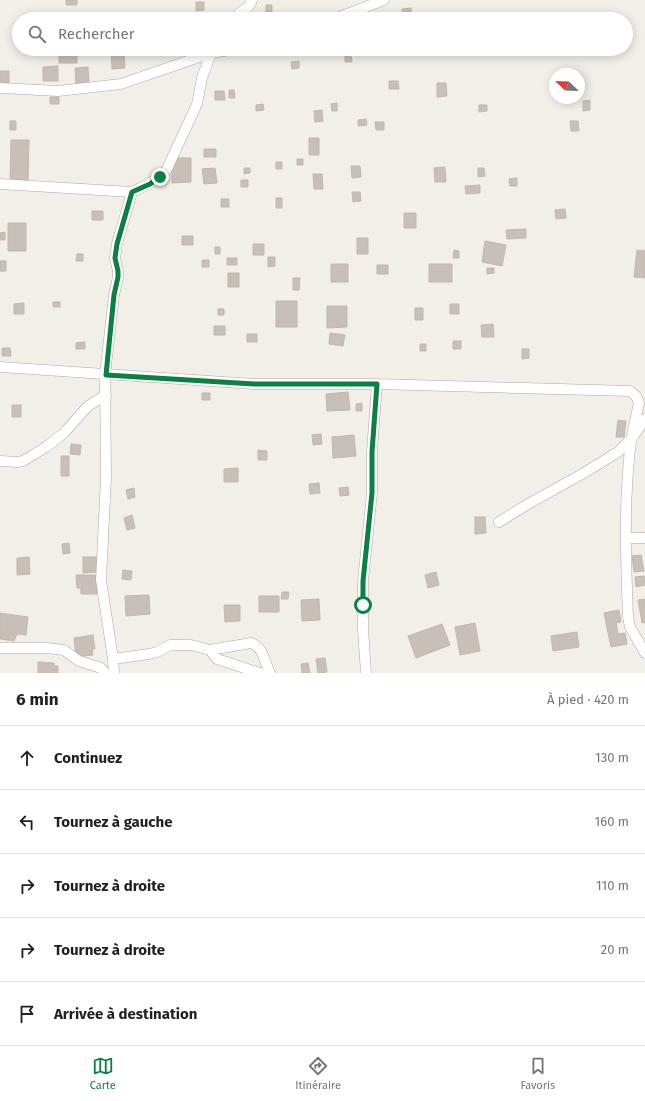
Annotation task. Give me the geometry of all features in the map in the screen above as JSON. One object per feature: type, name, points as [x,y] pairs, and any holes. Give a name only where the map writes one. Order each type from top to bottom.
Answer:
[{"type":"street","points":[[242,12],[249,7],[252,0]]},
{"type":"street","points":[[352,12],[384,0]]},
{"type":"street","points":[[0,88],[58,91],[121,84],[198,56]]},
{"type":"street","points":[[0,184],[132,192],[150,184],[166,171],[179,140],[195,110],[202,78],[210,56]]},
{"type":"street","points":[[114,673],[101,580],[106,477],[106,375],[114,295],[118,277],[115,258],[117,244],[132,192]]},
{"type":"street","points":[[0,367],[254,384],[377,384],[630,391],[636,396],[640,403],[632,438],[628,472],[626,538],[628,617],[630,627],[645,653]]},
{"type":"street","points":[[366,673],[363,629],[363,581],[372,493],[372,452],[377,384]]},
{"type":"street","points":[[0,461],[23,461],[46,447],[64,433],[88,406],[106,395]]},
{"type":"street","points":[[93,403],[106,415]]},
{"type":"street","points":[[499,522],[618,452],[632,438],[645,419]]},
{"type":"street","points":[[626,538],[645,538]]},
{"type":"street","points":[[113,659],[157,652],[170,645],[194,645],[210,650],[251,643],[261,650],[270,673]]},
{"type":"street","points":[[0,648],[46,648],[64,650],[79,661],[101,668],[105,673]]},
{"type":"street","points":[[210,650],[217,659],[260,673]]},
{"type":"building","points":[[66,0],[77,0],[77,5],[66,5]]},
{"type":"building","points":[[196,2],[204,2],[204,10],[196,11]]},
{"type":"building","points":[[266,5],[272,5],[272,12],[266,12]]},
{"type":"building","points":[[411,8],[411,12],[402,12],[402,9]]},
{"type":"building","points":[[59,56],[77,56],[77,63],[59,63]]},
{"type":"building","points":[[111,56],[124,56],[125,68],[112,69]]},
{"type":"building","points":[[345,56],[351,56],[352,62],[345,62]]},
{"type":"building","points":[[299,61],[299,68],[292,69],[291,62]]},
{"type":"building","points":[[58,66],[58,81],[43,81],[43,67]]},
{"type":"building","points":[[88,67],[89,83],[76,84],[75,68]]},
{"type":"building","points":[[0,71],[9,71],[9,83],[0,84]]},
{"type":"building","points":[[389,81],[398,81],[399,89],[389,89]]},
{"type":"building","points":[[437,83],[446,83],[447,96],[437,97]]},
{"type":"building","points":[[229,90],[234,90],[235,98],[229,98]]},
{"type":"building","points":[[215,91],[224,91],[225,100],[215,100]]},
{"type":"building","points":[[50,97],[59,97],[59,104],[50,104]]},
{"type":"building","points":[[590,100],[590,110],[583,111],[583,104],[585,104],[585,101]]},
{"type":"building","points":[[337,103],[337,111],[332,111],[331,104]]},
{"type":"building","points":[[263,104],[264,110],[256,111],[256,105]]},
{"type":"building","points":[[479,105],[487,105],[487,111],[479,112]]},
{"type":"building","points":[[322,110],[323,121],[315,122],[314,111]]},
{"type":"building","points":[[366,119],[367,125],[358,126],[358,120]]},
{"type":"building","points":[[10,121],[16,121],[16,130],[10,130]]},
{"type":"building","points":[[570,121],[578,121],[579,131],[571,131]]},
{"type":"building","points":[[375,122],[384,122],[384,130],[376,130]]},
{"type":"building","points":[[309,138],[319,138],[319,155],[309,155]]},
{"type":"building","points":[[11,140],[29,140],[28,181],[10,181]]},
{"type":"building","points":[[204,149],[216,149],[216,157],[204,157]]},
{"type":"building","points":[[172,158],[191,158],[191,182],[172,183]]},
{"type":"building","points":[[297,159],[303,159],[303,165],[297,165]]},
{"type":"building","points":[[276,162],[282,162],[282,169],[276,169]]},
{"type":"building","points":[[351,166],[360,166],[361,177],[352,178]]},
{"type":"building","points":[[445,167],[446,182],[435,182],[434,168]]},
{"type":"building","points":[[215,168],[217,183],[204,184],[202,169]]},
{"type":"building","points":[[244,168],[250,168],[250,173],[244,174]]},
{"type":"building","points":[[478,168],[484,168],[485,176],[478,177]]},
{"type":"building","points":[[313,174],[322,174],[323,189],[314,189]]},
{"type":"building","points":[[517,178],[517,186],[510,186],[509,179]]},
{"type":"building","points":[[241,180],[248,180],[248,187],[241,187]]},
{"type":"building","points":[[480,185],[480,193],[466,194],[465,186]]},
{"type":"building","points":[[352,192],[360,192],[361,201],[353,202]]},
{"type":"building","points":[[276,198],[282,198],[282,208],[276,208]]},
{"type":"building","points":[[221,199],[229,199],[229,207],[221,207]]},
{"type":"building","points":[[565,209],[566,218],[556,219],[555,210]]},
{"type":"building","points":[[92,211],[103,211],[103,220],[92,220]]},
{"type":"building","points":[[404,213],[416,213],[416,228],[404,228]]},
{"type":"building","points":[[8,223],[26,223],[26,251],[8,251]]},
{"type":"building","points":[[526,229],[526,238],[507,239],[506,230]]},
{"type":"building","points":[[5,232],[5,240],[0,240],[0,233]]},
{"type":"building","points":[[182,236],[193,236],[193,245],[182,245]]},
{"type":"building","points":[[357,238],[368,238],[368,254],[357,254]]},
{"type":"building","points":[[485,241],[506,245],[502,266],[482,262]]},
{"type":"building","points":[[253,244],[264,244],[264,255],[253,255]]},
{"type":"building","points":[[215,247],[220,247],[220,254],[215,254]]},
{"type":"building","points":[[454,250],[459,251],[459,258],[453,258]]},
{"type":"building","points":[[637,250],[645,251],[645,278],[634,277]]},
{"type":"building","points":[[77,254],[83,254],[83,261],[76,261]]},
{"type":"building","points":[[268,257],[275,257],[275,266],[268,267]]},
{"type":"building","points":[[227,258],[237,258],[237,265],[227,265]]},
{"type":"building","points":[[202,260],[209,260],[209,267],[202,267]]},
{"type":"building","points":[[0,261],[6,261],[6,271],[0,271]]},
{"type":"building","points":[[331,264],[348,264],[348,282],[331,282]]},
{"type":"building","points":[[429,264],[452,264],[452,282],[429,282]]},
{"type":"building","points":[[377,265],[388,265],[388,274],[377,274]]},
{"type":"building","points":[[487,268],[494,268],[494,273],[487,274]]},
{"type":"building","points":[[228,273],[239,273],[239,287],[228,287]]},
{"type":"building","points":[[293,278],[300,278],[299,290],[293,290]]},
{"type":"building","points":[[276,301],[297,301],[297,327],[276,327]]},
{"type":"building","points":[[53,302],[60,302],[60,307],[53,307]]},
{"type":"building","points":[[24,303],[24,314],[14,314],[14,304]]},
{"type":"building","points":[[450,304],[459,304],[459,314],[450,314]]},
{"type":"building","points":[[327,306],[347,306],[347,327],[327,328]]},
{"type":"building","points":[[415,308],[423,308],[423,320],[415,320]]},
{"type":"building","points":[[218,309],[224,309],[224,315],[218,315]]},
{"type":"building","points":[[493,324],[494,337],[482,337],[481,325]]},
{"type":"building","points":[[214,326],[225,326],[225,335],[214,335]]},
{"type":"building","points":[[330,333],[345,335],[343,346],[329,344]]},
{"type":"building","points":[[247,334],[257,334],[257,342],[247,342]]},
{"type":"building","points":[[453,341],[461,341],[461,349],[453,349]]},
{"type":"building","points":[[85,342],[85,349],[76,349],[76,343]]},
{"type":"building","points":[[420,344],[426,344],[426,351],[420,351]]},
{"type":"building","points":[[2,348],[10,348],[11,356],[2,356]]},
{"type":"building","points":[[522,349],[529,349],[529,358],[522,359]]},
{"type":"building","points":[[348,392],[350,410],[327,411],[326,394]]},
{"type":"building","points":[[202,393],[210,393],[210,400],[202,400]]},
{"type":"building","points":[[362,403],[362,411],[356,411],[356,404]]},
{"type":"building","points":[[12,405],[21,405],[21,417],[12,417]]},
{"type":"building","points":[[618,420],[626,421],[624,437],[616,437]]},
{"type":"building","points":[[321,434],[322,444],[313,445],[312,435]]},
{"type":"building","points":[[354,435],[356,456],[333,458],[332,437]]},
{"type":"building","points":[[71,444],[81,445],[80,455],[70,454]]},
{"type":"building","points":[[258,450],[267,451],[267,460],[258,460]]},
{"type":"building","points":[[61,456],[69,456],[69,476],[61,476]]},
{"type":"building","points":[[238,468],[238,482],[224,482],[224,469]]},
{"type":"building","points":[[319,483],[320,493],[310,494],[309,484]]},
{"type":"building","points":[[348,487],[349,495],[340,496],[339,488]]},
{"type":"building","points":[[134,488],[135,497],[128,499],[126,490]]},
{"type":"building","points":[[132,515],[135,528],[127,530],[124,518]]},
{"type":"building","points":[[475,517],[485,517],[486,533],[475,534]]},
{"type":"building","points":[[69,543],[70,553],[63,554],[62,544]]},
{"type":"building","points":[[641,555],[644,571],[634,572],[632,556]]},
{"type":"building","points":[[29,557],[30,574],[17,575],[17,558]]},
{"type":"building","points":[[83,557],[99,557],[99,572],[83,573]]},
{"type":"building","points":[[123,570],[132,571],[131,580],[122,579]]},
{"type":"building","points":[[436,572],[439,585],[428,588],[425,575]]},
{"type":"building","points":[[76,575],[97,575],[97,594],[81,594],[81,588],[77,588]]},
{"type":"building","points":[[644,576],[645,585],[636,587],[635,577]]},
{"type":"building","points":[[282,592],[289,592],[288,599],[281,599]]},
{"type":"building","points":[[149,595],[150,614],[126,616],[125,596]]},
{"type":"building","points":[[259,596],[279,596],[279,612],[259,612]]},
{"type":"building","points":[[319,599],[320,620],[302,621],[301,600]]},
{"type":"building","points":[[645,599],[645,622],[642,623],[638,600]]},
{"type":"building","points":[[224,605],[240,605],[240,621],[225,622]]},
{"type":"building","points":[[619,610],[621,622],[616,623],[618,634],[625,633],[627,644],[611,647],[604,613]]},
{"type":"building","points":[[0,613],[28,617],[26,635],[17,634],[14,641],[0,639]]},
{"type":"building","points":[[475,623],[480,651],[460,655],[455,627]]},
{"type":"building","points":[[442,624],[450,645],[416,658],[408,636]]},
{"type":"building","points":[[577,632],[579,647],[553,651],[551,636]]},
{"type":"building","points":[[93,635],[95,649],[92,649],[93,655],[76,657],[74,638]]},
{"type":"building","points":[[325,658],[327,672],[318,673],[316,659]]},
{"type":"building","points":[[38,662],[54,663],[54,666],[58,666],[58,673],[38,673]]},
{"type":"building","points":[[308,663],[310,673],[302,673],[301,664]]},
{"type":"route","points":[[160,177],[150,184],[132,192],[121,227],[115,258],[118,277],[114,295],[106,375],[254,384],[377,384],[372,452],[372,493],[363,581],[363,605]]}]
